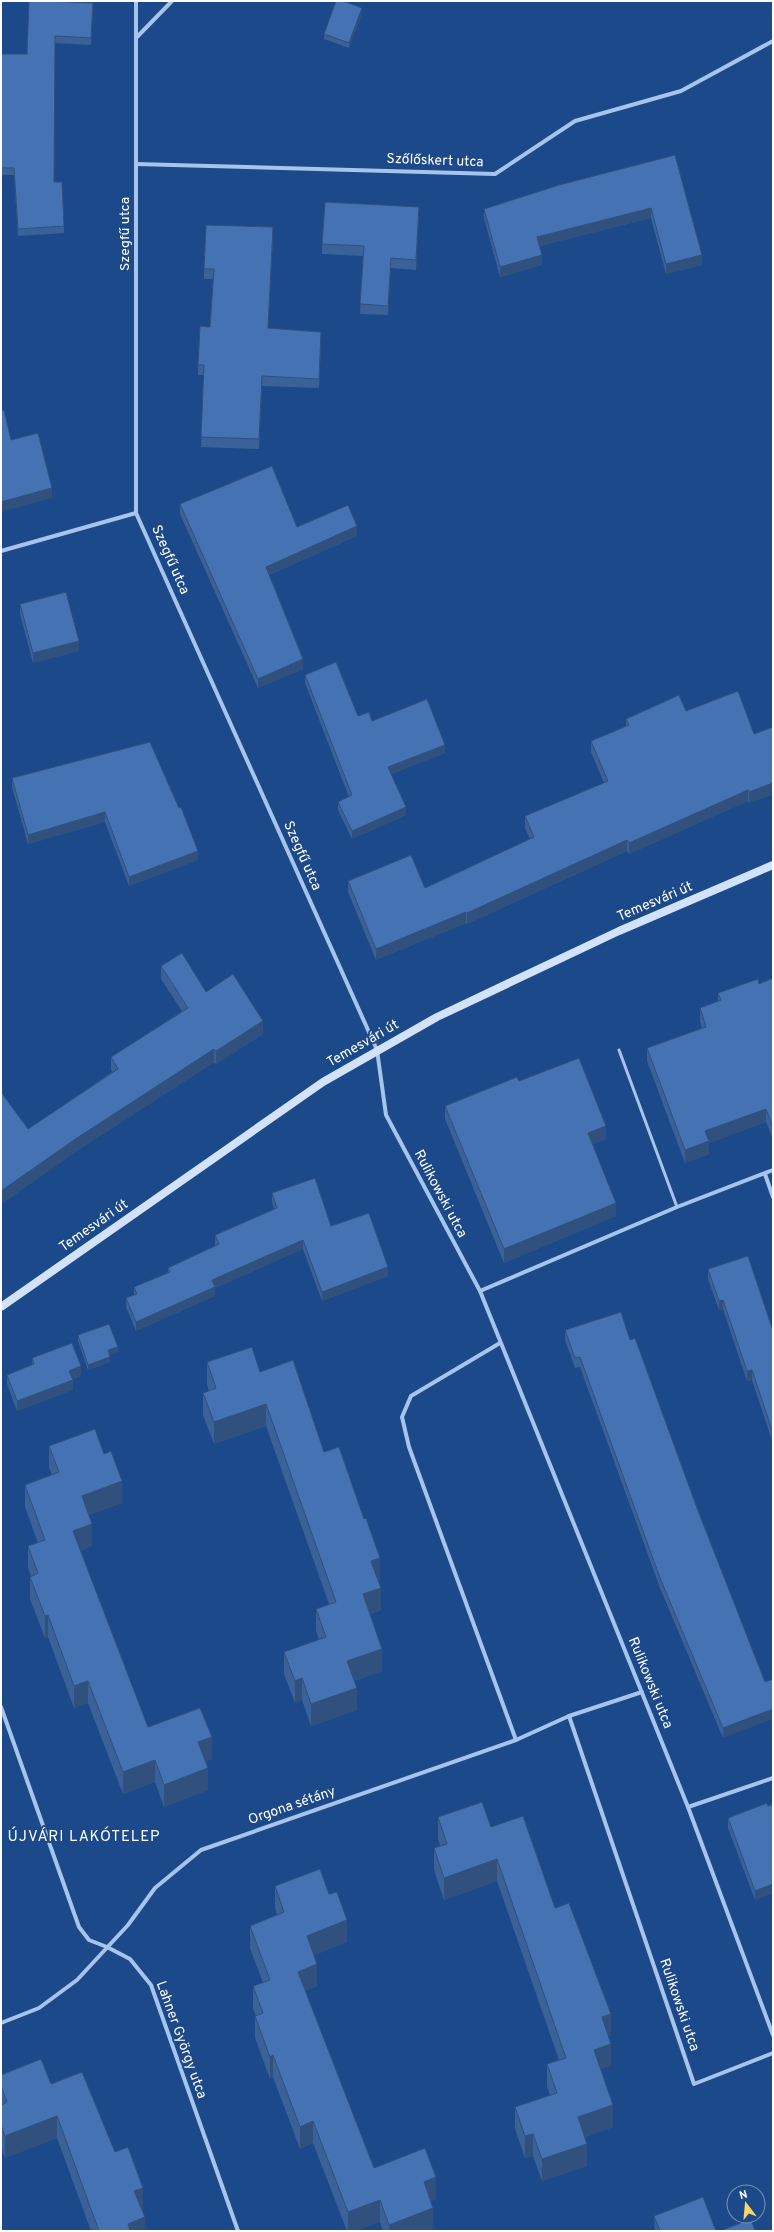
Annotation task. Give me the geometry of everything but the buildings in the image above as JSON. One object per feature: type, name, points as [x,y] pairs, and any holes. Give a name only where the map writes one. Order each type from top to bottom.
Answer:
[{"type":"street","points":[[136,1],[136,38]]},
{"type":"street","points":[[136,38],[172,1]]},
{"type":"street","name":"Szegfű utca","points":[[136,38],[136,513],[377,1050]]},
{"type":"street","name":"Szőlőskert utca","points":[[136,164],[495,174],[575,121],[681,91],[773,41]]},
{"type":"street","points":[[1,550],[136,513]]},
{"type":"street","name":"Temesvári út","points":[[1,1307],[323,1082],[377,1050],[437,1017],[619,931],[773,865]]},
{"type":"street","name":"Rulikowski utca","points":[[377,1050],[386,1115],[480,1292],[688,1807],[773,2035]]},
{"type":"street","points":[[480,1292],[677,1207],[773,1170]]},
{"type":"street","points":[[765,1174],[773,1197]]},
{"type":"street","points":[[500,1343],[411,1396],[402,1417],[408,1447],[516,1740]]},
{"type":"street","name":"Orgona sétány","points":[[1,2023],[39,2008],[77,1980],[128,1924],[155,1888],[200,1850],[516,1740],[569,1716],[642,1692]]},
{"type":"street","name":"Lahner György utca","points":[[1,1707],[79,1927],[89,1940],[107,1947],[130,1959],[151,1985],[238,2231]]},
{"type":"street","name":"Rulikowski utca","points":[[569,1716],[694,2084],[773,2053]]},
{"type":"street","points":[[688,1807],[773,1778]]},
{"type":"lane","points":[[619,1050],[677,1207]]},
{"type":"district","name":"ÚJVÁRI LAKÓTELEP","points":[[84,1837]]}]
